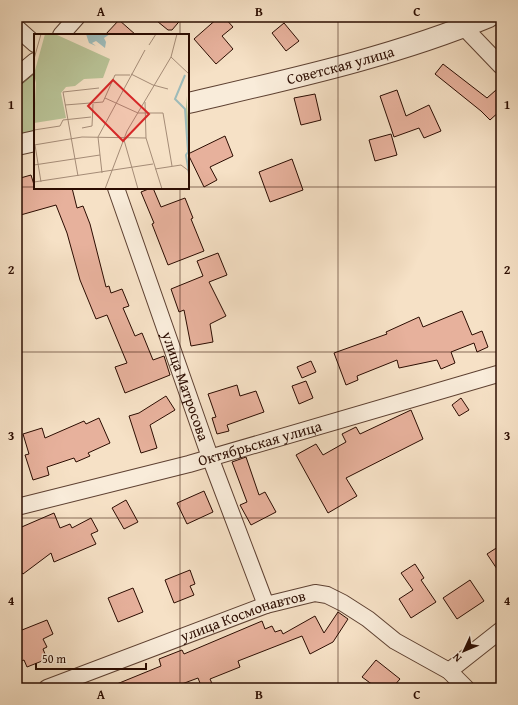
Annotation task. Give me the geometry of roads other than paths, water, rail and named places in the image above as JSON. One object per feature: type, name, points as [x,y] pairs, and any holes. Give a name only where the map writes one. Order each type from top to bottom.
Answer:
[{"type":"street","points":[[62,34],[77,17]]},
{"type":"street","name":"Советская улица","points":[[189,103],[386,54],[459,22],[489,17]]},
{"type":"street","points":[[459,22],[501,66]]},
{"type":"street","points":[[17,28],[34,43]]},
{"type":"street","points":[[17,76],[34,62]]},
{"type":"street","points":[[17,145],[34,141]]},
{"type":"street","name":"улица Матросова","points":[[116,189],[210,457],[266,605]]},
{"type":"street","name":"Октябрьская улица","points":[[17,508],[210,457],[501,373]]},
{"type":"street","name":"улица Космонавтов","points":[[47,688],[266,605],[315,593],[327,595],[368,619],[395,641],[449,672],[466,688]]},
{"type":"street","points":[[449,672],[501,630]]}]
